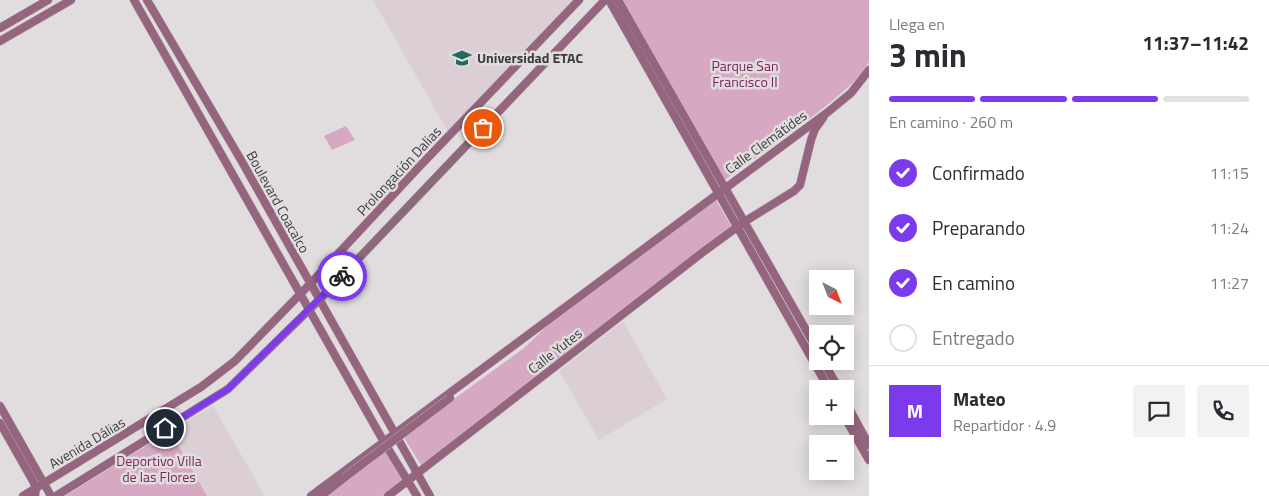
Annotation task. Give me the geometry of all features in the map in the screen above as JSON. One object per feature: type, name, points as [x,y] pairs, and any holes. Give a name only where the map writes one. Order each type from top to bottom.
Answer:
[{"type":"main road","points":[[0,28],[48,0]]},
{"type":"main road","points":[[0,41],[70,0]]},
{"type":"main road","name":"Boulevard Coacalco","points":[[147,0],[241,160],[430,496]]},
{"type":"main road","name":"Prolongación Dalias","points":[[300,295],[418,168],[579,0]]},
{"type":"main road","points":[[309,308],[319,300],[605,0]]},
{"type":"main road","points":[[609,0],[809,336]]},
{"type":"main road","points":[[618,0],[721,190]]},
{"type":"main road","name":"Boulevard Coacalco","points":[[134,1],[384,442],[417,496]]},
{"type":"main road","name":"Calle Clemátides","points":[[721,190],[828,112],[851,93],[869,70]]},
{"type":"main road","name":"Calle Clemátides","points":[[741,224],[794,191],[800,185],[815,129],[828,112]]},
{"type":"main road","name":"Calle Yutes","points":[[311,496],[721,190]]},
{"type":"main road","points":[[741,224],[824,380]]},
{"type":"main road","name":"Calle Yutes","points":[[388,496],[741,224]]},
{"type":"main road","name":"Avenida Dálias","points":[[23,496],[35,492],[44,483],[214,378],[235,361],[300,295]]},
{"type":"main road","name":"Avenida Dálias","points":[[56,496],[228,389],[309,308]]},
{"type":"main road","name":"Calle Yutes","points":[[321,496],[503,358],[533,331]]},
{"type":"main road","points":[[0,406],[51,496]]},
{"type":"main road","points":[[854,417],[869,445]]},
{"type":"main road","points":[[0,423],[35,492]]},
{"type":"main road","points":[[849,425],[869,460]]},
{"type":"shaded area","name":"Universidad ETAC","points":[[373,0],[573,0],[448,132]]},
{"type":"shaded area","points":[[623,321],[667,399],[599,440],[559,371]]},
{"type":"shaded area","points":[[213,406],[265,496],[207,496],[170,431]]},
{"type":"green space","name":"Parque San Francisco II","points":[[615,0],[869,0],[869,61],[862,72],[847,88],[827,105],[722,182]]},
{"type":"green space","points":[[346,126],[355,140],[332,150],[324,136]]},
{"type":"green space","points":[[716,200],[731,226],[421,465],[403,436],[524,348],[547,326]]},
{"type":"green space","name":"Deportivo Villa de las Flores","points":[[170,431],[207,496],[65,496]]},
{"type":"green space","points":[[385,450],[403,481],[382,496],[324,496]]},
{"type":"way so far","points":[[342,276],[483,128]]},
{"type":"place","name":"Universidad ETAC","points":[[462,58]]},
{"type":"route","points":[[165,428],[228,389],[342,276]]}]
